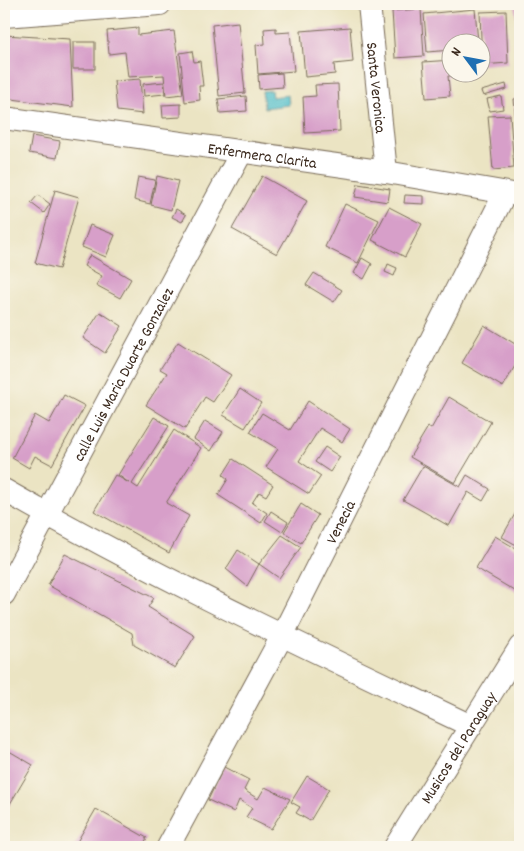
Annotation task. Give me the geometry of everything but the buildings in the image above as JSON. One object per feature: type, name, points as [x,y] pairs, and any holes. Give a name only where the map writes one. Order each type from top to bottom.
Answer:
[{"type":"street","points":[[4,16],[160,4]]},
{"type":"street","name":"Santa Veronica","points":[[369,4],[386,172]]},
{"type":"street","name":"Enfermera Clarita","points":[[4,118],[386,172],[513,194]]},
{"type":"street","name":"calle Luis Maria Duarte Gonzalez","points":[[4,594],[241,153]]},
{"type":"street","name":"Venecia","points":[[168,847],[282,636],[513,194]]},
{"type":"street","points":[[4,490],[46,515],[282,636],[471,726]]},
{"type":"street","name":"Musicos del Paraguay","points":[[395,847],[520,648]]},
{"type":"water","points":[[271,90],[272,97],[288,95],[289,105],[264,108],[262,91]]}]
